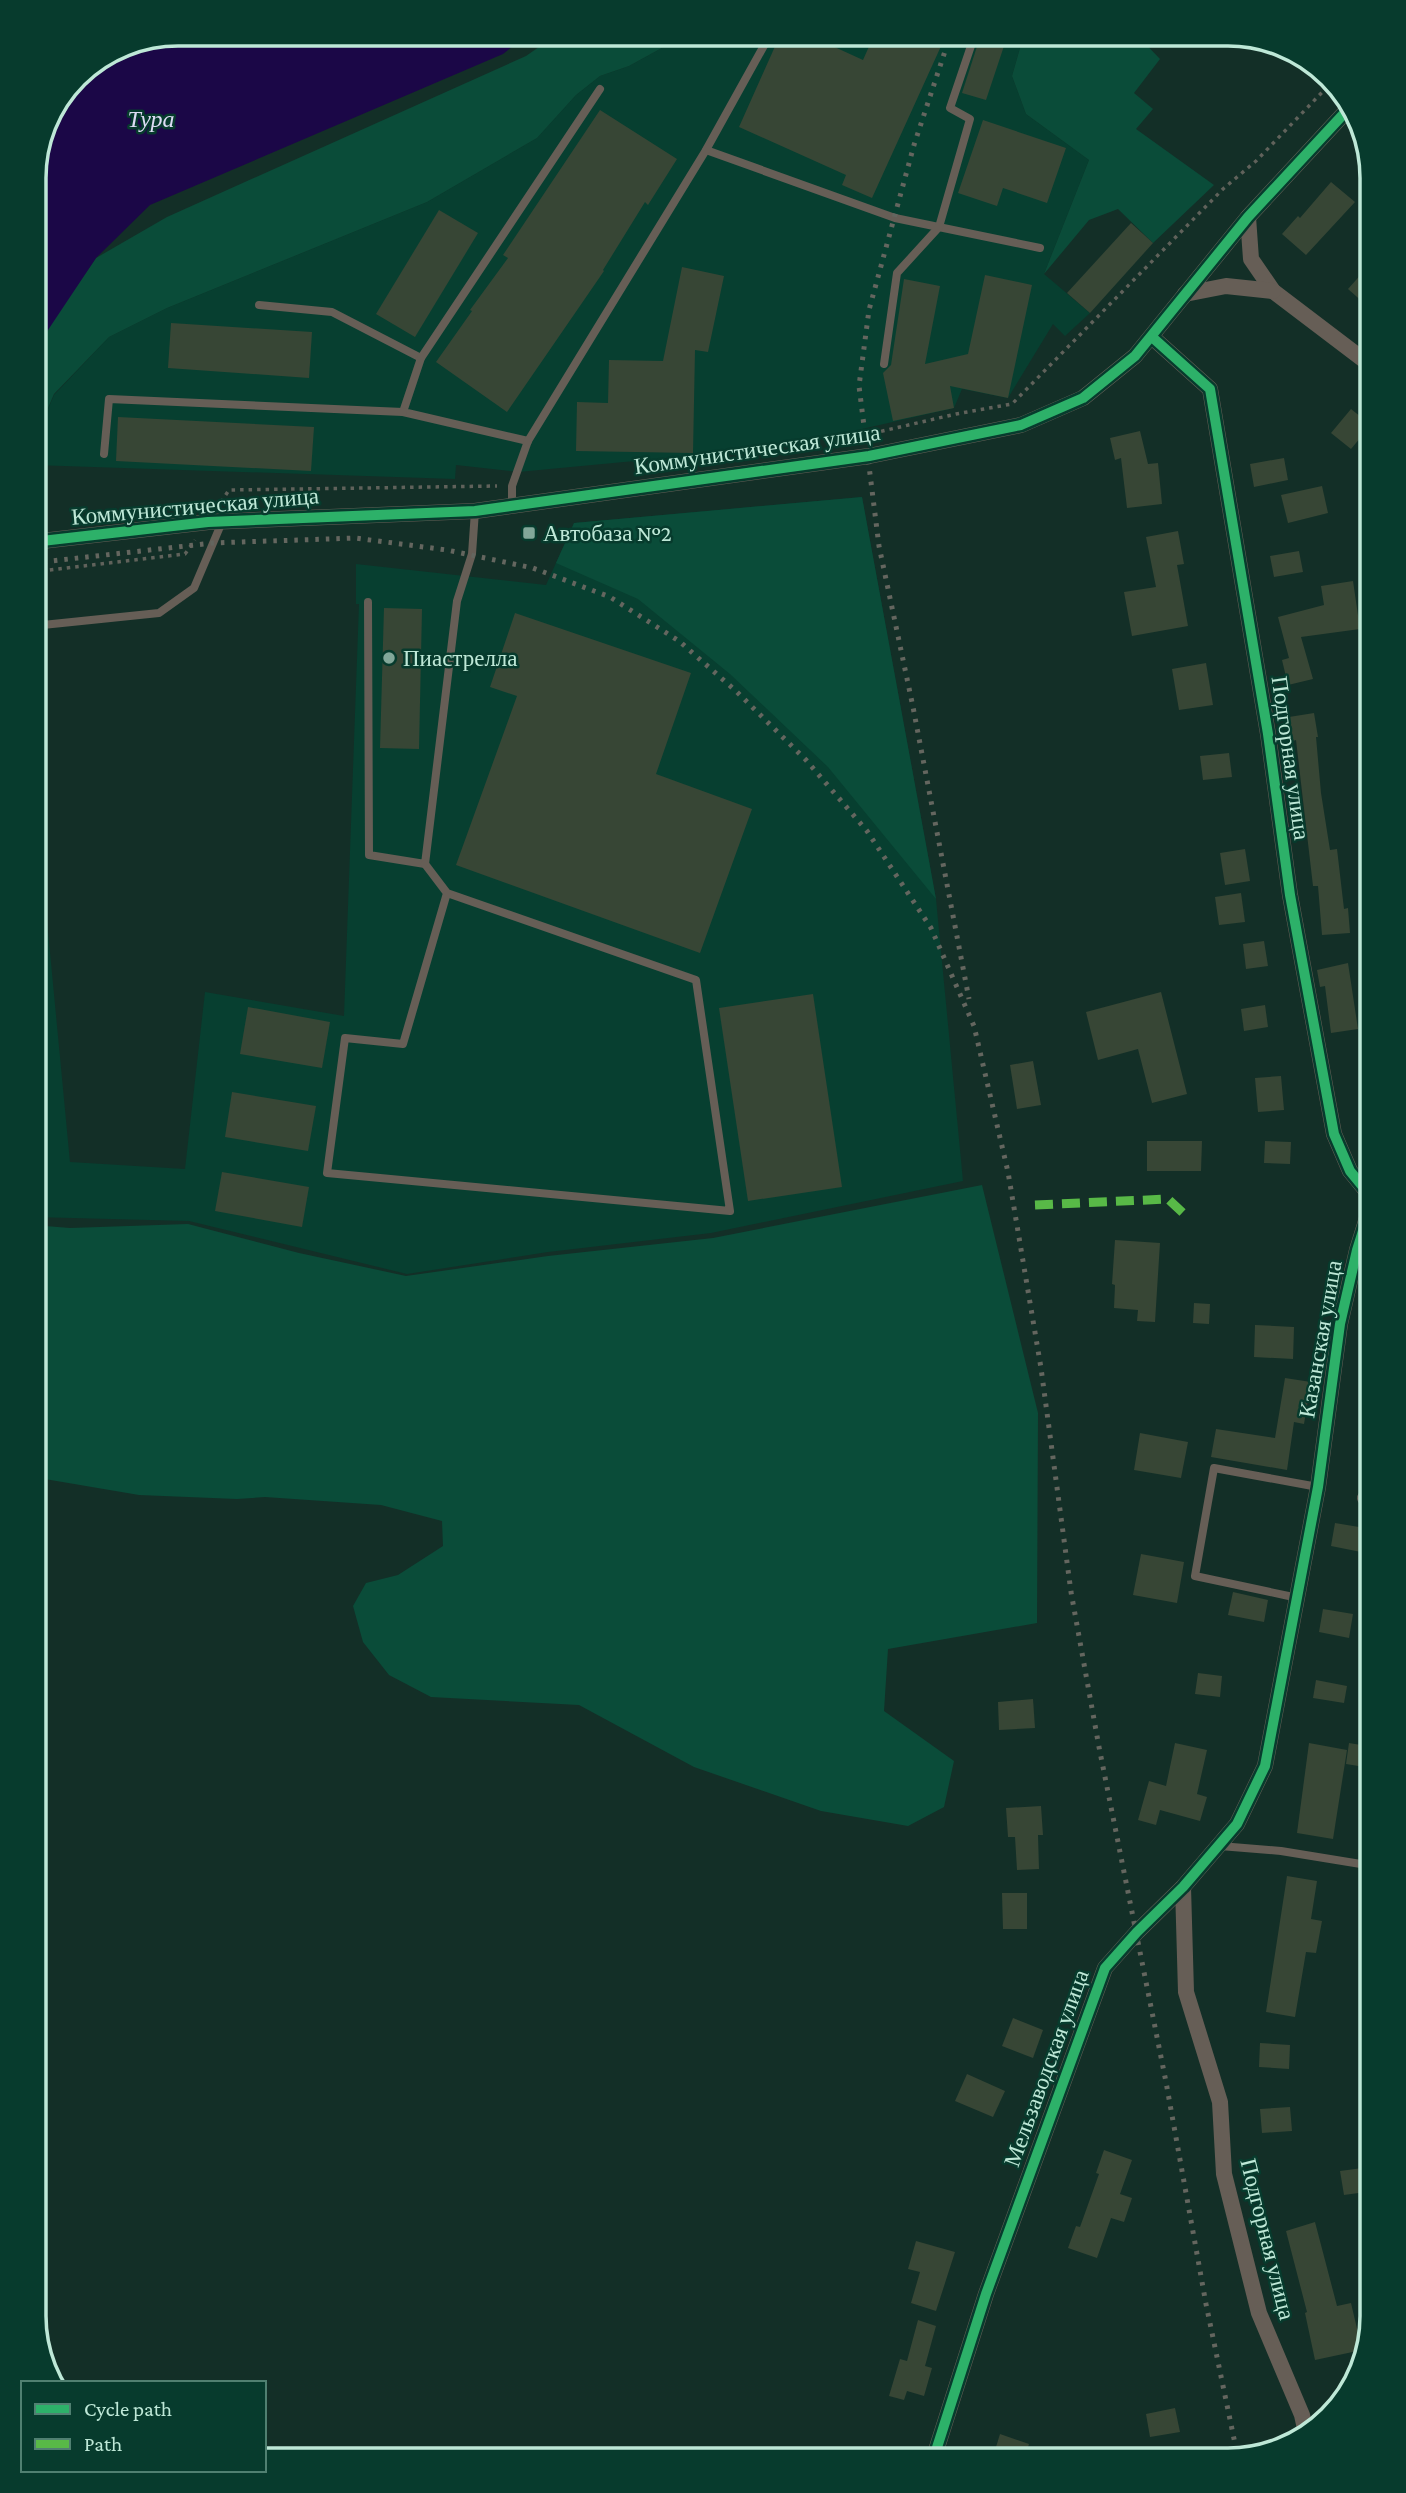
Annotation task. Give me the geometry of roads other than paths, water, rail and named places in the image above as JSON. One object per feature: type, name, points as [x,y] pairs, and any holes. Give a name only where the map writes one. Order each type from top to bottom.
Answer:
[{"type":"street","name":"Коммунистическая улица","points":[[46,541],[215,522],[475,511],[869,456],[1021,425],[1083,398],[1135,356],[1248,217],[1344,114]]},
{"type":"street","points":[[1248,217],[1251,259],[1273,290],[1360,357]]},
{"type":"street","points":[[1185,294],[1226,286],[1273,290]]},
{"type":"street","name":"Подгорная улица","points":[[1152,337],[1210,389],[1268,734],[1290,895],[1334,1134],[1350,1171],[1360,1183]]},
{"type":"street","name":"Казанская улица","points":[[1318,1487],[1340,1324],[1360,1240]]},
{"type":"street","name":"Мельзаводская улица","points":[[937,2448],[986,2294],[1105,1968],[1183,1887],[1237,1824],[1265,1766],[1318,1487]]},
{"type":"street","name":"Подгорная улица","points":[[1183,1887],[1186,1992],[1220,2102],[1224,2175],[1259,2313],[1304,2424]]},
{"type":"lane","points":[[512,505],[512,486],[528,441],[706,150],[764,46]]},
{"type":"lane","points":[[884,364],[897,273],[939,227],[970,119],[950,108],[971,46]]},
{"type":"lane","points":[[403,412],[421,358],[600,89]]},
{"type":"lane","points":[[706,150],[895,218],[1040,248]]},
{"type":"lane","points":[[259,305],[332,312],[421,358]]},
{"type":"lane","points":[[104,454],[109,399],[403,412],[528,441]]},
{"type":"lane","points":[[425,864],[457,601],[472,554],[475,511]]},
{"type":"lane","points":[[46,625],[159,612],[194,588],[215,522]]},
{"type":"lane","points":[[368,602],[369,855],[425,864],[447,893],[696,981],[730,1211],[327,1173],[345,1038],[403,1044],[447,893]]},
{"type":"lane","points":[[1298,1598],[1195,1576],[1214,1468],[1318,1487]]},
{"type":"lane","points":[[1218,1846],[1281,1851],[1360,1864]]},
{"type":"water","name":"Тура","points":[[177,46],[513,46],[503,54],[150,205],[96,258],[46,333],[48,151],[59,119],[78,90],[111,63],[135,52]]},
{"type":"railway","points":[[947,46],[914,145],[869,310],[859,386],[879,546],[969,999]]},
{"type":"railway","points":[[46,562],[213,543],[355,538],[447,550],[533,568],[610,597],[679,641],[736,691],[806,760],[867,831],[931,928],[974,1026],[1008,1172],[1041,1368],[1071,1592],[1206,2304],[1236,2447]]},
{"type":"place","name":"Автобаза №2","points":[[529,533]]},
{"type":"place","name":"Пиастрелла","points":[[389,658]]}]
